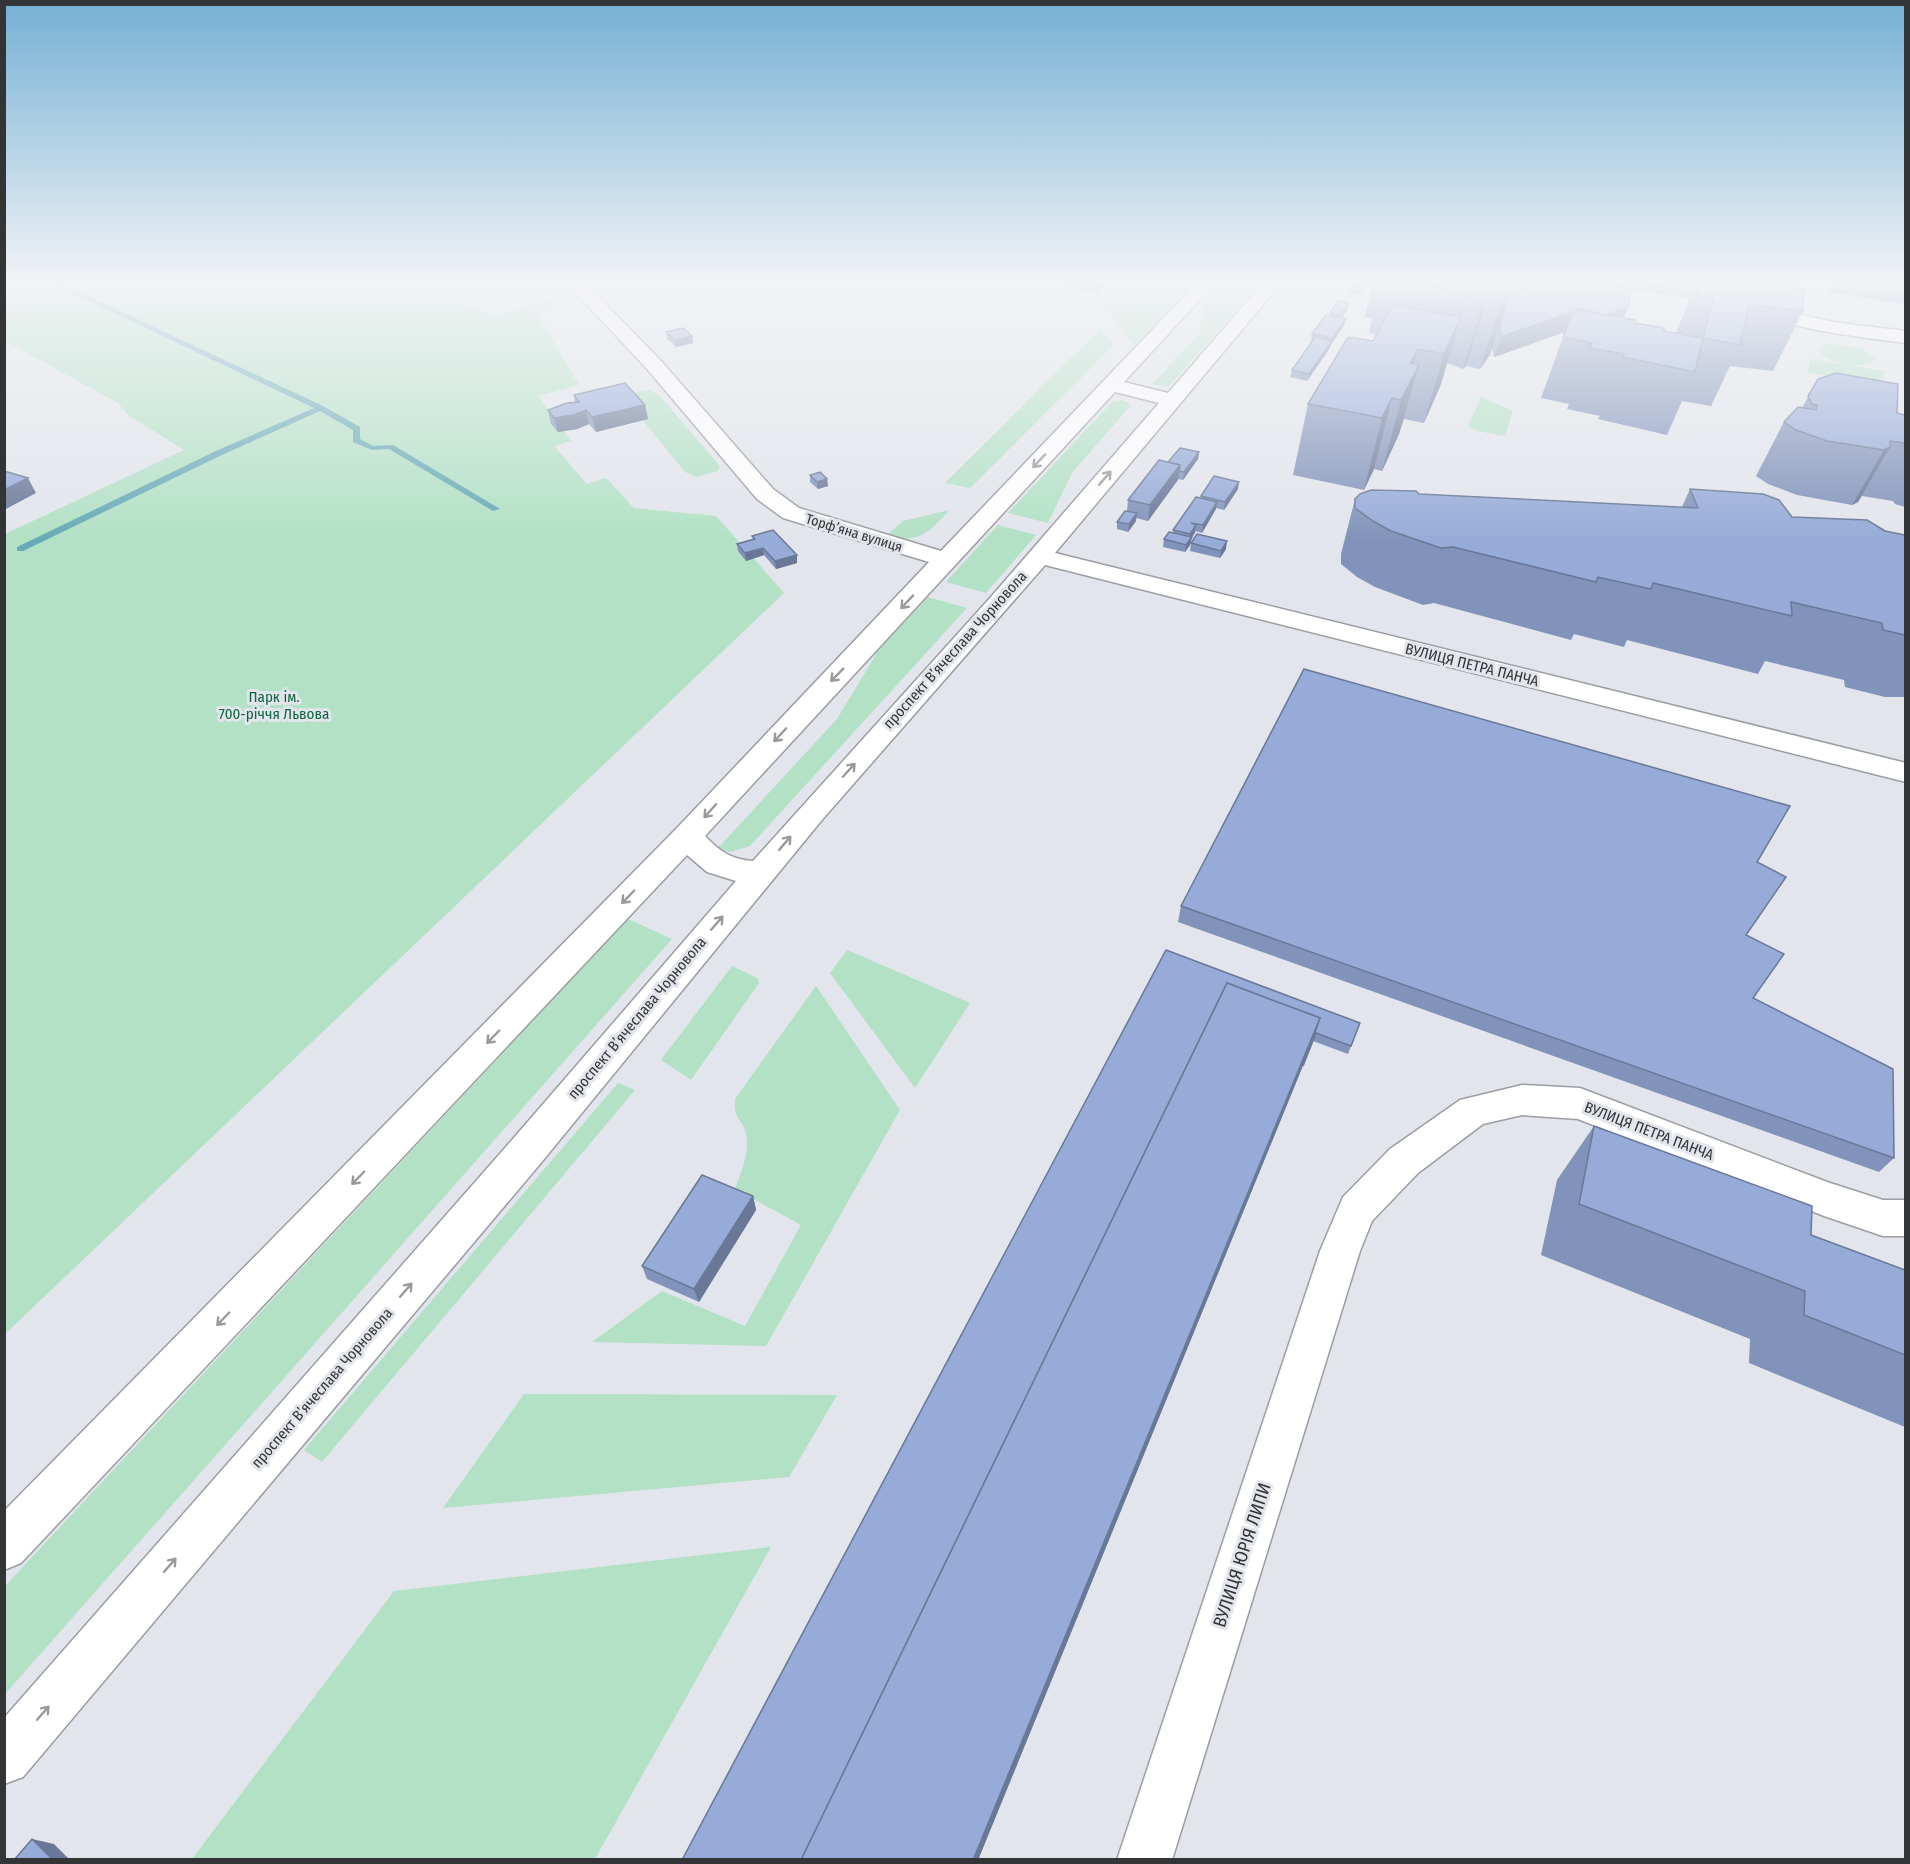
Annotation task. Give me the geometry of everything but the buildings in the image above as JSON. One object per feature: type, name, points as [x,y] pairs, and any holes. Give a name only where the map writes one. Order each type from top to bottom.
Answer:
[{"type":"main road","name":"Торфʼяна вулиця","points":[[657,368],[765,494],[791,513],[947,560]]},
{"type":"main road","points":[[4,1546],[688,834],[1127,368]]},
{"type":"main road","name":"проспект Вʼячеслава Чорновола","points":[[4,1758],[518,1161],[760,872],[1200,368]]},
{"type":"main road","points":[[1110,386],[1172,400]]},
{"type":"main road","name":"ВУЛИЦЯ ПЕТРА ПАНЧА","points":[[1038,556],[1905,773]]},
{"type":"main road","points":[[688,834],[701,854],[721,865],[739,872],[760,872]]},
{"type":"main road","name":"ВУЛИЦЯ ПЕТРА ПАНЧА","points":[[1340,1251],[1357,1210],[1404,1161],[1473,1111],[1522,1100],[1580,1104],[1824,1199],[1883,1218],[1905,1218]]},
{"type":"main road","name":"ВУЛИЦЯ ЮРІЯ ЛИПИ","points":[[1144,1860],[1340,1251]]},
{"type":"green space","name":"Парк ім. 700-річчя Львова","points":[[54,368],[569,368],[579,385],[538,396],[571,441],[554,446],[587,484],[606,478],[634,508],[716,516],[784,593],[5,1334],[5,534],[184,450],[128,415],[118,403]]},
{"type":"green space","points":[[1061,368],[1091,368],[970,488],[945,483]]},
{"type":"green space","points":[[1167,368],[1186,368],[1169,387],[1152,384]]},
{"type":"green space","points":[[1809,368],[1865,368],[1884,371],[1883,384],[1808,373]]},
{"type":"green space","points":[[648,390],[658,394],[718,464],[720,468],[717,471],[696,477],[685,472],[627,401],[629,394]]},
{"type":"green space","points":[[1481,397],[1513,411],[1505,436],[1477,431],[1468,426]]},
{"type":"green space","points":[[1122,400],[1128,402],[1130,406],[1072,473],[1048,523],[1008,513],[1112,402]]},
{"type":"green space","points":[[949,510],[936,525],[922,535],[906,539],[886,536],[903,521]]},
{"type":"green space","points":[[998,525],[1036,535],[986,593],[946,582]]},
{"type":"green space","points":[[928,597],[967,608],[750,846],[730,852],[718,848],[837,719],[878,651]]},
{"type":"green space","points":[[628,919],[672,939],[5,1694],[5,1586]]},
{"type":"green space","points":[[847,950],[970,1003],[915,1088],[830,973]]},
{"type":"green space","points":[[732,966],[757,978],[759,983],[691,1080],[661,1060]]},
{"type":"green space","points":[[816,986],[900,1110],[766,1346],[592,1342],[662,1291],[745,1326],[801,1225],[735,1189],[744,1162],[747,1141],[745,1129],[735,1111],[735,1099]]},
{"type":"green space","points":[[618,1083],[635,1090],[322,1462],[304,1450]]},
{"type":"green space","points":[[524,1394],[837,1395],[789,1477],[443,1508]]},
{"type":"green space","points":[[771,1547],[595,1859],[192,1859],[394,1591]]},
{"type":"waterway","points":[[235,368],[320,408]]},
{"type":"waterway","points":[[20,549],[221,452],[320,408]]},
{"type":"waterway","points":[[320,408],[357,429],[356,440],[372,448],[390,447],[496,509]]}]
